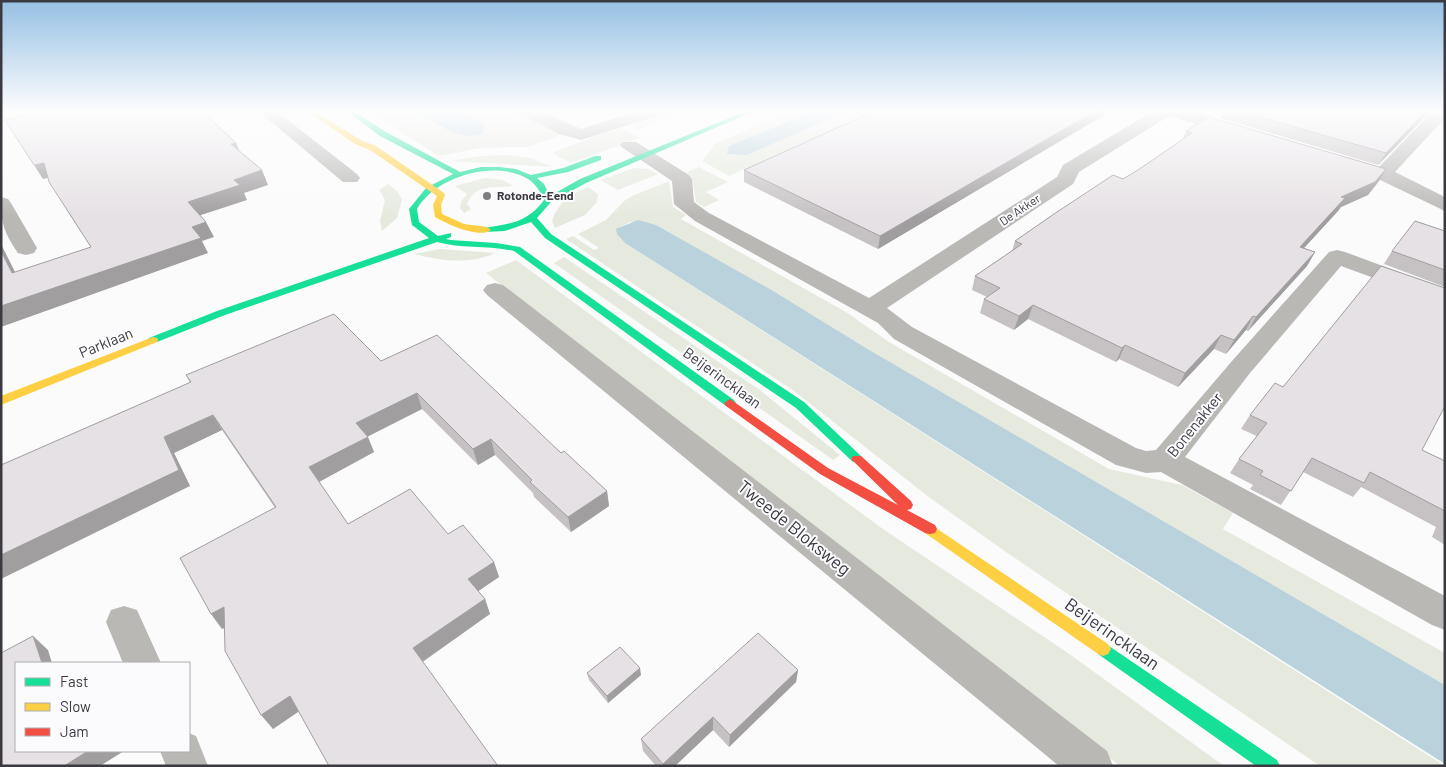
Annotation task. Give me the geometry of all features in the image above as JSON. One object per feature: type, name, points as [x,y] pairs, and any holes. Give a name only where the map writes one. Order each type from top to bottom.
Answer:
[{"type":"main road","points":[[358,146],[359,151],[384,170]]},
{"type":"main road","points":[[367,146],[441,195],[437,205],[438,215],[448,223],[463,229],[499,229],[532,218],[544,209],[548,200],[583,182],[630,149]]},
{"type":"main road","points":[[405,146],[457,173]]},
{"type":"main road","points":[[531,177],[564,170],[640,146]]},
{"type":"main road","points":[[438,239],[411,225],[416,195],[457,173],[498,168],[516,171],[531,177],[544,187],[548,200]]},
{"type":"main road","name":"Beijerincklaan","points":[[532,218],[548,236],[800,405],[934,531]]},
{"type":"main road","name":"Parklaan","points":[[1,401],[221,313],[463,229]]},
{"type":"main road","name":"Beijerincklaan","points":[[438,239],[464,243],[496,244],[517,249],[824,470],[934,531],[1271,766]]},
{"type":"main road","name":"Parklaan","points":[[221,313],[309,270]]},
{"type":"street","points":[[310,146],[350,178]]},
{"type":"street","name":"De Akker","points":[[870,308],[1066,180],[1070,169],[1108,146]]},
{"type":"street","points":[[1383,174],[1410,146]]},
{"type":"street","points":[[630,149],[682,179],[684,204],[702,217],[835,292],[870,308],[887,318],[903,332],[1127,457],[1146,462],[1165,460]]},
{"type":"street","points":[[1326,157],[1383,174],[1445,206]]},
{"type":"street","points":[[1,203],[26,248]]},
{"type":"street","name":"Bonenakker","points":[[1445,297],[1337,257],[1241,367],[1165,460],[1445,614]]},
{"type":"street","name":"Tweede Bloksweg","points":[[495,290],[1092,766]]},
{"type":"street","points":[[124,622],[142,662]]},
{"type":"street","points":[[181,752],[187,766]]},
{"type":"shaded area","points":[[423,146],[530,146],[481,148],[438,156]]},
{"type":"shaded area","points":[[571,146],[618,146],[571,163],[552,153]]},
{"type":"shaded area","points":[[714,146],[729,146],[747,155],[768,146],[796,146],[729,176],[702,161]]},
{"type":"shaded area","points":[[507,155],[531,158],[552,167],[450,161],[481,156]]},
{"type":"shaded area","points":[[699,167],[728,182],[706,192],[719,200],[704,207],[696,202],[692,178],[687,172]]},
{"type":"shaded area","points":[[634,168],[648,169],[658,174],[618,190],[601,180]]},
{"type":"shaded area","points":[[485,178],[503,180],[513,186],[480,189],[475,192],[467,204],[471,209],[464,213],[460,208],[461,202],[467,194],[455,186]]},
{"type":"shaded area","points":[[669,181],[673,207],[686,215],[681,219],[846,312],[889,342],[1109,469],[1182,485],[1233,513],[1223,529],[1445,653],[1445,685],[866,348],[770,289],[656,225],[630,222],[617,229],[625,243],[1445,766],[1320,766],[930,498],[794,391],[566,239],[573,236],[594,250],[599,248],[578,234],[606,220],[624,201],[632,196]]},
{"type":"shaded area","points":[[388,184],[398,192],[402,200],[397,218],[382,231],[380,221],[385,200],[379,190]]},
{"type":"shaded area","points":[[588,187],[598,194],[597,202],[585,215],[555,228],[552,221],[566,197]]},
{"type":"shaded area","points":[[440,249],[496,253],[475,259],[455,261],[414,254]]},
{"type":"shaded area","points":[[564,257],[760,390],[840,455],[833,460],[554,263]]},
{"type":"shaded area","points":[[516,260],[883,529],[1068,653],[1224,766],[1120,766],[486,273]]},
{"type":"water","points":[[729,146],[768,146],[747,155],[727,154]]},
{"type":"water","points":[[638,220],[656,225],[770,289],[866,348],[1445,685],[1445,764],[625,243],[617,234],[616,229]]},
{"type":"building","points":[[22,146],[233,146],[262,170],[234,180],[240,185],[188,202],[206,222],[192,227],[201,238],[1,306],[1,251],[12,273],[91,247],[49,182],[44,163],[34,165]]},
{"type":"building","points":[[798,146],[1035,146],[880,236],[744,170]]},
{"type":"building","points":[[1173,146],[1307,146],[1386,169],[1375,182],[1341,197],[1345,198],[1300,247],[1315,252],[1256,317],[1253,316],[1234,340],[1221,335],[1185,373],[1125,345],[1122,348],[1033,305],[1019,316],[984,299],[1000,288],[975,276],[1022,244],[1015,241],[1113,175],[1123,179]]},
{"type":"building","points":[[1361,146],[1393,146],[1386,153]]},
{"type":"building","points":[[1415,221],[1445,231],[1445,270],[1392,251]]},
{"type":"building","points":[[1381,266],[1445,288],[1445,406],[1422,450],[1445,461],[1445,511],[1370,472],[1364,483],[1312,458],[1291,491],[1260,475],[1263,471],[1239,459],[1267,423],[1250,415],[1275,383],[1283,387]]},
{"type":"building","points":[[334,314],[381,361],[437,335],[561,453],[564,451],[607,491],[568,517],[530,482],[532,480],[491,439],[473,449],[417,393],[356,423],[368,437],[309,467],[348,524],[410,489],[448,534],[463,525],[494,562],[468,579],[485,599],[413,648],[498,766],[329,766],[290,696],[261,715],[225,651],[224,607],[211,614],[180,558],[276,507],[213,415],[164,437],[179,470],[1,555],[1,465],[191,382],[186,375]]},
{"type":"building","points":[[758,633],[798,670],[730,735],[713,717],[663,764],[641,739]]},
{"type":"building","points":[[33,636],[42,662],[15,662],[15,752],[86,752],[64,766],[1,766],[1,653]]},
{"type":"building","points":[[620,647],[640,668],[607,696],[587,673]]},
{"type":"traffic: fast","points":[[405,146],[457,173]]},
{"type":"traffic: fast","points":[[548,200],[583,181],[668,146]]},
{"type":"traffic: fast","points":[[531,177],[565,170],[598,158]]},
{"type":"traffic: fast","points":[[487,230],[514,226],[536,214],[548,200],[541,186],[530,177],[516,171],[499,169],[464,173],[436,184],[423,195],[413,209],[415,223],[431,236],[440,240],[451,243],[517,249],[730,403]]},
{"type":"traffic: fast","points":[[532,218],[548,236],[800,405],[857,459]]},
{"type":"traffic: fast","points":[[153,340],[221,313],[448,235]]},
{"type":"traffic: fast","points":[[1103,649],[1271,766]]},
{"type":"traffic: slow","points":[[367,146],[441,195],[437,205],[438,215],[449,222],[461,226],[487,230]]},
{"type":"traffic: slow","points":[[1,401],[153,340]]},
{"type":"traffic: slow","points":[[930,529],[1103,649]]},
{"type":"traffic: jam","points":[[730,403],[824,471],[930,529]]},
{"type":"traffic: jam","points":[[857,459],[906,505]]},
{"type":"place","name":"Rotonde-Eend","points":[[487,196]]}]
